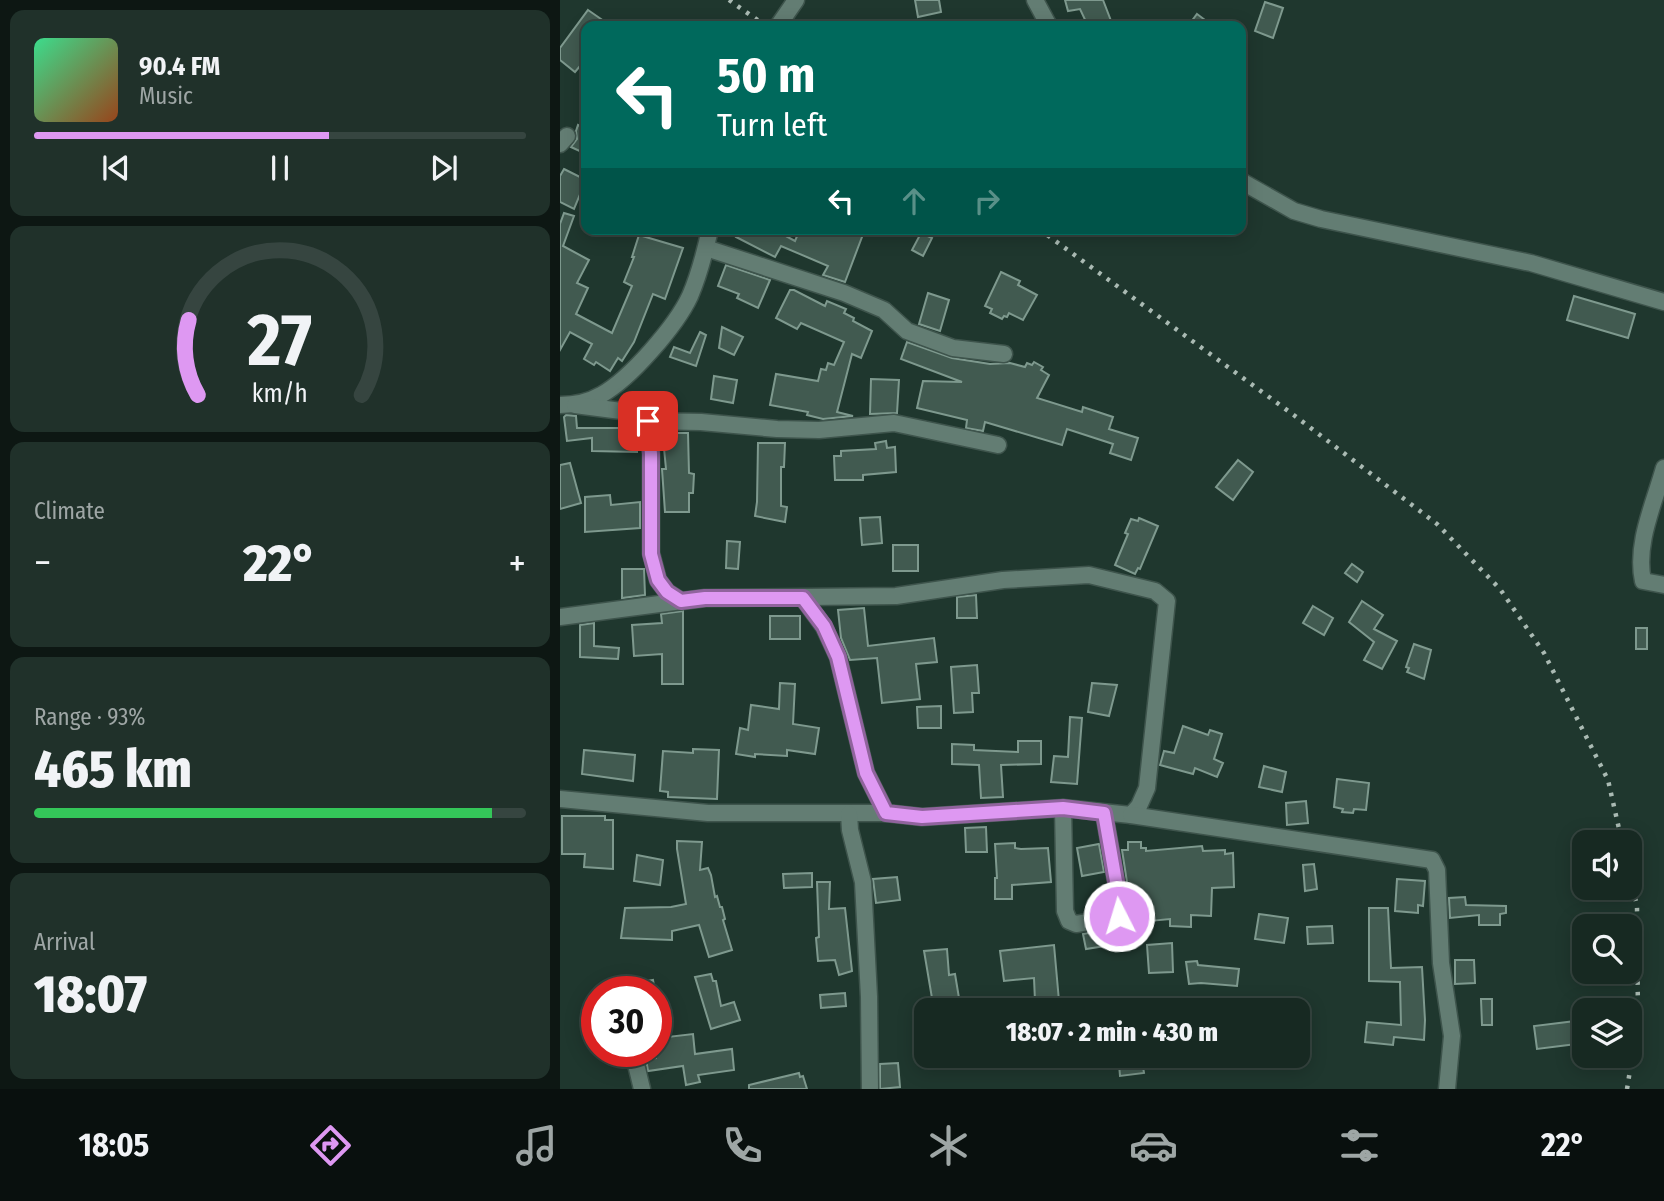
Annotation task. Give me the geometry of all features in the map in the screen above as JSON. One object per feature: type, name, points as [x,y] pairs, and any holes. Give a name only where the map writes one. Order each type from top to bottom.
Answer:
[{"type":"street","points":[[781,21],[796,0]]},
{"type":"street","points":[[1035,0],[1046,21]]},
{"type":"street","points":[[1246,184],[1294,211],[1321,219],[1531,263],[1664,302]]},
{"type":"street","points":[[567,405],[600,396],[620,382],[674,323],[689,297],[709,235]]},
{"type":"street","points":[[706,248],[844,293],[884,310],[907,331],[953,348],[1004,354]]},
{"type":"street","points":[[567,405],[629,412],[648,421],[701,422],[777,429],[819,430],[894,423],[998,445]]},
{"type":"street","points":[[648,421],[651,454],[651,554],[658,580],[667,592],[681,601]]},
{"type":"street","points":[[1664,468],[1639,563],[1643,581],[1664,585]]},
{"type":"street","points":[[560,617],[705,598],[895,596],[1003,580],[1089,575],[1155,591],[1167,601],[1166,623],[1147,788],[1139,806],[1131,814]]},
{"type":"street","points":[[803,598],[824,626],[838,657],[866,773],[886,813]]},
{"type":"street","points":[[560,799],[708,813],[886,813],[922,817],[1063,808],[1131,814],[1432,860],[1437,870],[1441,963],[1452,1036],[1447,1089]]},
{"type":"street","points":[[1063,808],[1065,911],[1069,921],[1076,924],[1119,916],[1121,910],[1104,813]]},
{"type":"street","points":[[849,814],[850,830],[863,882],[869,997],[870,1089]]},
{"type":"street","points":[[637,1067],[642,1089]]},
{"type":"building","points":[[915,0],[939,0],[941,12],[918,17]]},
{"type":"building","points":[[1065,0],[1103,0],[1111,21],[1086,21],[1080,9],[1068,11]]},
{"type":"building","points":[[1265,2],[1283,8],[1273,38],[1255,31]]},
{"type":"building","points":[[588,10],[604,21],[581,21],[581,65],[575,72],[560,60],[560,48]]},
{"type":"building","points":[[1197,14],[1206,21],[1192,21]]},
{"type":"building","points":[[578,125],[581,126],[581,152],[571,147],[577,139]]},
{"type":"building","points":[[564,169],[581,178],[581,192],[574,209],[560,202],[560,176]]},
{"type":"building","points":[[564,213],[574,216],[563,246],[589,260],[577,283],[588,288],[576,314],[612,333],[632,286],[624,282],[639,235],[683,248],[665,299],[653,294],[634,342],[622,361],[618,358],[610,371],[596,362],[594,365],[584,359],[592,344],[570,332],[560,350],[560,224]]},
{"type":"building","points":[[784,235],[795,241],[798,235],[863,235],[845,282],[823,275],[828,266],[781,246],[775,257],[736,237]]},
{"type":"building","points":[[920,235],[932,238],[923,256],[912,250]]},
{"type":"building","points":[[726,265],[770,280],[758,308],[737,298],[739,294],[718,286]]},
{"type":"building","points":[[1001,272],[1020,281],[1018,285],[1037,295],[1023,320],[1009,313],[1002,319],[990,313],[992,309],[985,306]]},
{"type":"building","points":[[790,290],[825,306],[827,301],[846,309],[844,313],[854,318],[853,321],[872,331],[861,358],[852,354],[837,412],[853,416],[823,419],[807,415],[808,412],[770,405],[776,374],[818,381],[821,369],[826,370],[828,363],[834,365],[844,342],[801,323],[797,329],[776,318]]},
{"type":"building","points":[[928,293],[949,300],[940,331],[919,324]]},
{"type":"building","points":[[1574,296],[1635,314],[1628,338],[1567,320]]},
{"type":"building","points":[[722,327],[743,337],[734,355],[719,348]]},
{"type":"building","points":[[700,332],[706,335],[696,366],[670,357],[674,347],[690,353]]},
{"type":"building","points":[[907,342],[952,358],[990,364],[1010,363],[1025,367],[1027,363],[1032,365],[1034,362],[1043,367],[1041,370],[1049,375],[1037,398],[1082,412],[1083,407],[1113,417],[1109,429],[1138,438],[1131,460],[1110,453],[1113,444],[1067,429],[1062,445],[985,422],[983,431],[966,428],[967,420],[917,408],[923,381],[962,382],[901,359]]},
{"type":"building","points":[[714,376],[737,380],[733,403],[711,399]]},
{"type":"building","points":[[871,379],[899,380],[897,413],[870,414]]},
{"type":"building","points":[[566,415],[576,416],[577,428],[637,428],[637,452],[592,451],[592,438],[567,441]]},
{"type":"building","points":[[674,433],[688,433],[689,473],[694,474],[693,493],[689,493],[689,512],[665,512],[662,469],[666,469],[663,438],[674,437]]},
{"type":"building","points":[[886,441],[887,448],[895,447],[896,472],[863,475],[863,480],[835,480],[834,456],[841,456],[841,451],[876,449],[875,443]]},
{"type":"building","points":[[758,443],[785,443],[784,467],[781,467],[781,506],[787,507],[785,522],[755,516]]},
{"type":"building","points":[[1238,460],[1253,472],[1233,500],[1216,487]]},
{"type":"building","points":[[570,463],[581,503],[560,509],[560,465]]},
{"type":"building","points":[[610,495],[611,505],[640,502],[640,528],[585,532],[585,497]]},
{"type":"building","points":[[880,517],[882,543],[862,545],[860,518]]},
{"type":"building","points":[[1139,518],[1158,526],[1140,569],[1138,568],[1135,574],[1115,565],[1131,519],[1138,521]]},
{"type":"building","points":[[727,541],[740,542],[738,569],[726,568]]},
{"type":"building","points":[[893,545],[918,545],[918,571],[893,571]]},
{"type":"building","points":[[1352,564],[1363,572],[1357,582],[1345,573]]},
{"type":"building","points":[[622,569],[644,569],[645,595],[622,598]]},
{"type":"building","points":[[976,595],[977,618],[957,618],[957,597]]},
{"type":"building","points":[[1362,601],[1383,615],[1374,629],[1397,641],[1382,669],[1364,660],[1374,642],[1349,622]]},
{"type":"building","points":[[1313,606],[1333,618],[1324,635],[1303,623]]},
{"type":"building","points":[[864,608],[868,646],[934,638],[937,662],[916,664],[920,699],[882,703],[877,658],[850,660],[841,638],[838,610]]},
{"type":"building","points":[[683,611],[683,684],[662,684],[662,654],[634,656],[632,625],[662,623],[661,614]]},
{"type":"building","points":[[770,616],[800,616],[800,639],[770,639]]},
{"type":"building","points":[[594,623],[594,646],[619,648],[618,659],[580,657],[580,625]]},
{"type":"building","points":[[1636,628],[1647,628],[1647,649],[1636,649]]},
{"type":"building","points":[[1414,644],[1431,650],[1424,679],[1407,672],[1409,668],[1406,667]]},
{"type":"building","points":[[977,665],[979,693],[972,693],[973,712],[954,713],[951,667]]},
{"type":"building","points":[[780,683],[795,684],[793,724],[819,728],[815,754],[787,750],[787,756],[755,754],[755,757],[736,754],[740,728],[748,730],[751,705],[779,709]]},
{"type":"building","points":[[1092,683],[1117,685],[1109,716],[1088,712]]},
{"type":"building","points":[[941,706],[941,728],[918,728],[917,707]]},
{"type":"building","points":[[1070,717],[1082,718],[1077,784],[1051,782],[1054,756],[1068,757]]},
{"type":"building","points":[[1183,726],[1208,735],[1210,730],[1222,734],[1214,759],[1223,763],[1217,777],[1195,768],[1193,774],[1160,765],[1164,751],[1174,753]]},
{"type":"building","points":[[1018,741],[1041,741],[1041,764],[1001,765],[1003,797],[981,798],[979,765],[952,764],[952,744],[974,745],[974,750],[1018,752]]},
{"type":"building","points":[[693,749],[719,750],[717,799],[668,797],[668,792],[660,791],[663,751],[693,753]]},
{"type":"building","points":[[584,750],[635,755],[633,781],[582,774]]},
{"type":"building","points":[[1264,766],[1286,772],[1282,792],[1259,787]]},
{"type":"building","points":[[1337,779],[1369,783],[1366,810],[1342,812],[1343,809],[1334,807]]},
{"type":"building","points":[[1306,801],[1308,823],[1287,825],[1286,803]]},
{"type":"building","points":[[562,816],[605,816],[605,820],[613,820],[613,869],[584,867],[585,854],[562,854]]},
{"type":"building","points":[[986,827],[987,852],[966,852],[965,828]]},
{"type":"building","points":[[677,841],[702,842],[700,870],[708,868],[711,875],[732,950],[709,957],[699,925],[672,931],[672,940],[621,938],[625,908],[686,904]]},
{"type":"building","points":[[1128,842],[1141,842],[1141,848],[1146,848],[1146,851],[1202,846],[1203,851],[1225,850],[1225,854],[1233,853],[1234,887],[1212,888],[1211,916],[1191,915],[1191,927],[1170,926],[1170,919],[1128,923],[1131,908],[1122,850],[1128,850]]},
{"type":"building","points":[[1015,843],[1015,848],[1021,849],[1048,848],[1051,882],[1012,885],[1012,899],[995,899],[995,844]]},
{"type":"building","points":[[1099,844],[1104,872],[1082,876],[1077,848]]},
{"type":"building","points":[[637,855],[663,860],[660,885],[634,881]]},
{"type":"building","points":[[1314,864],[1317,889],[1305,891],[1303,865]]},
{"type":"building","points":[[812,873],[812,887],[784,888],[783,874]]},
{"type":"building","points":[[897,877],[900,900],[876,903],[873,879]]},
{"type":"building","points":[[1397,879],[1425,881],[1423,906],[1418,905],[1418,913],[1395,911]]},
{"type":"building","points":[[817,882],[830,882],[829,909],[845,908],[852,971],[839,975],[835,960],[818,961]]},
{"type":"building","points":[[1465,897],[1466,905],[1506,906],[1506,913],[1500,914],[1500,925],[1479,925],[1479,915],[1450,918],[1449,898]]},
{"type":"building","points":[[1369,908],[1388,908],[1391,968],[1422,967],[1424,1040],[1394,1037],[1393,1045],[1365,1042],[1367,1022],[1401,1025],[1400,982],[1369,981]]},
{"type":"building","points":[[1259,914],[1288,918],[1284,943],[1255,939]]},
{"type":"building","points":[[1332,926],[1333,943],[1308,944],[1307,927]]},
{"type":"building","points":[[1116,928],[1118,944],[1086,949],[1083,934]]},
{"type":"building","points":[[1172,943],[1173,972],[1149,973],[1147,945]]},
{"type":"building","points":[[1054,945],[1059,998],[1035,998],[1034,978],[1004,981],[1000,951]]},
{"type":"building","points":[[947,949],[949,975],[955,974],[959,998],[932,998],[924,951]]},
{"type":"building","points":[[1455,960],[1474,960],[1475,983],[1455,984]]},
{"type":"building","points":[[1197,961],[1198,965],[1239,969],[1237,986],[1189,984],[1186,962]]},
{"type":"building","points":[[711,974],[713,981],[716,981],[721,1006],[734,1002],[740,1020],[711,1029],[695,977]]},
{"type":"building","points":[[845,993],[846,1006],[821,1008],[820,995]]},
{"type":"building","points":[[1481,999],[1492,999],[1492,1025],[1482,1025]]},
{"type":"building","points":[[1572,1021],[1572,1045],[1537,1049],[1534,1026]]},
{"type":"building","points":[[693,1034],[695,1054],[732,1049],[734,1070],[698,1075],[700,1082],[686,1085],[683,1066],[648,1071],[647,1067],[672,1067],[672,1037]]},
{"type":"building","points":[[898,1063],[900,1087],[880,1089],[880,1064]]},
{"type":"building","points":[[1119,1068],[1143,1068],[1144,1073],[1120,1076]]},
{"type":"building","points":[[799,1073],[800,1077],[803,1076],[807,1089],[749,1089],[749,1085]]},
{"type":"railway","points":[[729,0],[759,21]]},
{"type":"railway","points":[[1047,235],[1295,416],[1437,524],[1500,589],[1544,653],[1608,780],[1619,830]]},
{"type":"railway","points":[[1627,1089],[1638,1021],[1636,900]]},
{"type":"route","points":[[648,421],[651,454],[651,554],[658,580],[667,592],[681,601],[705,598],[803,598],[824,626],[838,657],[853,729],[866,773],[886,813],[922,817],[1063,808],[1104,813],[1121,910],[1119,916]]}]
